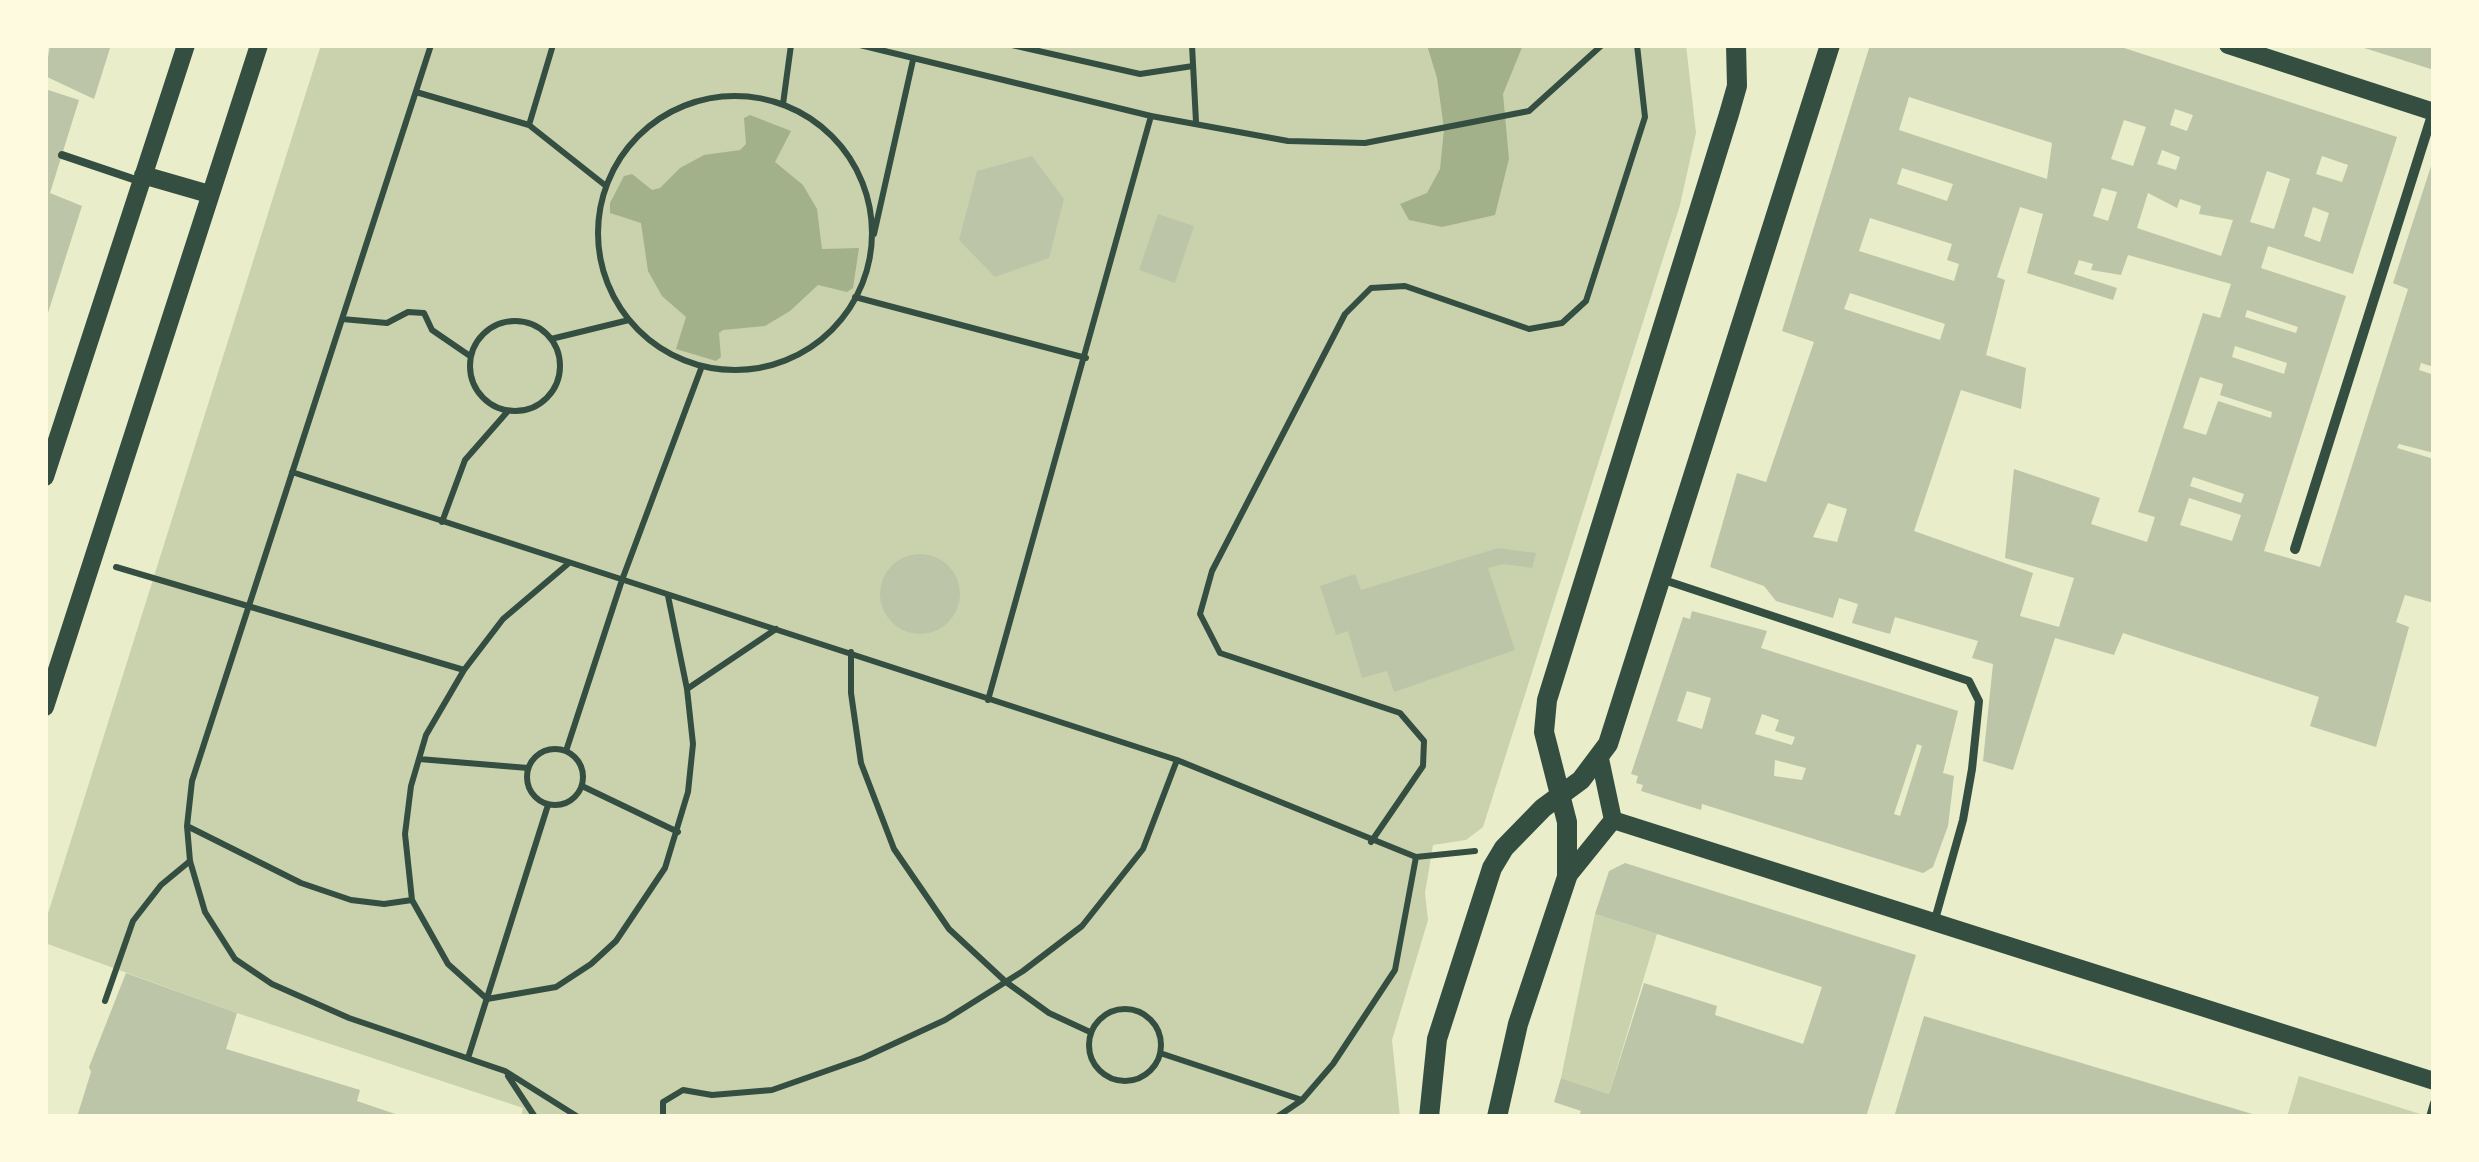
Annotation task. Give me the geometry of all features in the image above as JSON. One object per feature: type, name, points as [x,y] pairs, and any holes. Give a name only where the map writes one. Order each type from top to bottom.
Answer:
[{"type":"main road","points":[[1497,1117],[1518,1024],[1567,877],[1570,848],[1544,732],[1548,700],[1729,114],[1736,86],[1736,45]]},
{"type":"main road","points":[[1429,1117],[1437,1039],[1492,868],[1504,848],[1600,759],[1830,45]]},
{"type":"street","points":[[45,477],[186,45]]},
{"type":"street","points":[[45,707],[259,45]]},
{"type":"street","points":[[2228,45],[2434,112],[2295,550]]},
{"type":"street","points":[[142,178],[209,194]]},
{"type":"street","points":[[1600,759],[1613,820]]},
{"type":"street","points":[[1613,820],[2433,1076]]},
{"type":"street","points":[[1567,877],[1613,820]]},
{"type":"lane","points":[[62,155],[142,178]]},
{"type":"lane","points":[[1660,578],[1969,682],[1979,701],[1972,769],[1963,820],[1934,922]]},
{"type":"lane","points":[[2430,1117],[2434,1103]]},
{"type":"path","points":[[432,45],[192,781],[187,826],[190,861],[205,912],[234,959],[310,1003],[504,1071],[578,1117]]},
{"type":"path","points":[[529,125],[553,45]]},
{"type":"path","points":[[784,104],[792,45]]},
{"type":"path","points":[[860,45],[1151,116],[1288,141],[1366,144],[1508,119],[1541,103],[1602,45]]},
{"type":"path","points":[[1012,45],[1044,49],[1140,74],[1193,66]]},
{"type":"path","points":[[1192,45],[1196,122]]},
{"type":"path","points":[[1372,842],[1423,766],[1424,741],[1400,713],[1220,653],[1200,614],[1212,571],[1345,314],[1372,288],[1405,286],[1529,329],[1562,323],[1586,301],[1645,117],[1637,45]]},
{"type":"path","points":[[870,250],[868,204],[852,162],[811,118],[784,104],[722,96],[664,115],[620,158],[606,186],[598,221],[600,256],[610,290],[629,320],[650,341],[702,366],[732,370],[791,358],[817,343],[855,297],[870,250],[914,60]]},
{"type":"path","points":[[416,92],[529,125],[606,186]]},
{"type":"path","points":[[988,700],[1087,358],[1151,116]]},
{"type":"path","points":[[855,297],[1087,358]]},
{"type":"path","points":[[342,319],[387,323],[408,312],[424,313],[432,330],[470,356]]},
{"type":"path","points":[[512,320],[541,328],[551,338],[561,368],[558,383],[537,406],[508,411],[482,397],[470,370],[470,356],[486,331],[512,320]]},
{"type":"path","points":[[551,338],[629,320]]},
{"type":"path","points":[[566,751],[622,580],[702,366]]},
{"type":"path","points":[[442,522],[465,460],[508,411]]},
{"type":"path","points":[[292,472],[1177,760],[1416,857],[1504,848]]},
{"type":"path","points":[[91,559],[464,670]]},
{"type":"path","points":[[486,999],[448,964],[412,900],[406,834],[418,760],[426,735],[464,670],[503,619],[570,562]]},
{"type":"path","points":[[486,999],[556,987],[591,964],[616,942],[665,868],[688,792],[692,744],[687,689],[668,596]]},
{"type":"path","points":[[687,689],[776,628]]},
{"type":"path","points":[[851,652],[851,693],[861,763],[894,848],[950,929],[1006,982],[1050,1013],[1090,1032]]},
{"type":"path","points":[[566,751],[578,762],[582,786],[565,804],[548,805],[532,795],[528,768],[539,754],[566,751]]},
{"type":"path","points":[[418,760],[528,768]]},
{"type":"path","points":[[663,1117],[663,1102],[683,1090],[712,1095],[772,1090],[863,1058],[945,1020],[1006,982],[1082,926],[1143,849],[1177,760]]},
{"type":"path","points":[[582,786],[678,832]]},
{"type":"path","points":[[468,1058],[548,805]]},
{"type":"path","points":[[187,826],[302,884],[350,900],[384,904],[412,900]]},
{"type":"path","points":[[1277,1117],[1302,1100],[1333,1064],[1395,970],[1416,857]]},
{"type":"path","points":[[105,1001],[133,922],[161,885],[190,861]]},
{"type":"path","points":[[1129,1008],[1151,1019],[1158,1029],[1160,1053],[1138,1079],[1114,1080],[1095,1066],[1090,1056],[1090,1032],[1106,1013],[1129,1008]]},
{"type":"path","points":[[1160,1053],[1302,1100]]},
{"type":"path","points":[[504,1071],[535,1117]]},
{"type":"shaded area","points":[[321,45],[1686,45],[1696,133],[1680,205],[1483,827],[1466,840],[1433,845],[1425,893],[1428,920],[1392,1040],[1400,1117],[521,1117],[523,1108],[237,1013],[45,943],[45,923]]},
{"type":"shaded area","points":[[1427,45],[1523,45],[1503,94],[1509,159],[1495,215],[1442,227],[1409,220],[1400,204],[1427,193],[1440,169],[1444,129],[1437,78]]},
{"type":"shaded area","points":[[750,115],[791,131],[775,162],[803,185],[817,209],[822,249],[859,248],[853,288],[847,292],[818,285],[790,311],[765,326],[723,330],[719,333],[721,357],[716,361],[676,349],[686,317],[662,296],[648,271],[641,223],[610,213],[610,203],[624,176],[632,174],[652,190],[704,155],[740,150],[746,144],[744,118]]},
{"type":"shaded area","points":[[1595,914],[1657,934],[1609,1094],[1561,1078]]},
{"type":"shaded area","points":[[2299,1076],[2430,1117],[2287,1117]]},
{"type":"building","points":[[50,45],[111,45],[94,99],[45,76]]},
{"type":"building","points":[[1870,45],[2115,45],[2397,137],[2353,274],[2268,246],[2261,268],[2346,296],[2264,551],[2320,567],[2408,289],[2393,283],[2434,157],[2434,367],[2421,363],[2419,370],[2434,375],[2434,453],[2399,444],[2397,448],[2434,459],[2434,603],[2405,595],[2396,622],[2409,627],[2376,747],[2310,726],[2319,697],[2123,633],[2114,655],[2055,638],[2013,770],[1983,761],[1993,664],[1972,658],[1978,641],[1895,617],[1890,634],[1852,623],[1858,604],[1839,598],[1833,618],[1776,601],[1764,586],[1710,567],[1737,473],[1766,482],[1814,342],[1782,331]],"holes":[[[1909,97],[2052,143],[2047,179],[1899,130]],[[2175,109],[2193,115],[2187,131],[2170,125]],[[2124,120],[2146,127],[2133,166],[2111,159]],[[2162,150],[2180,157],[2176,170],[2157,164]],[[2322,156],[2348,165],[2342,182],[2316,174]],[[1902,168],[1953,184],[1947,201],[1897,184]],[[2267,171],[2290,179],[2274,229],[2250,222]],[[2102,188],[2117,192],[2108,221],[2093,216]],[[2148,193],[2177,208],[2180,199],[2201,206],[2199,214],[2233,220],[2221,256],[2137,228]],[[2020,207],[2043,214],[2027,273],[2113,300],[2117,288],[2074,274],[2079,260],[2093,264],[2091,270],[2121,275],[2128,255],[2231,284],[2220,318],[2203,313],[2138,512],[2155,517],[2147,542],[2091,524],[2100,498],[2014,469],[2005,558],[2074,578],[2059,627],[2020,616],[2033,573],[1914,531],[1961,390],[2021,409],[2026,368],[1986,355],[2005,280],[1997,277]],[[2313,207],[2329,213],[2320,242],[2304,236]],[[1870,218],[1952,244],[1947,260],[1959,264],[1954,281],[1859,251]],[[1850,293],[1945,324],[1940,340],[1844,309]],[[2247,310],[2298,327],[2296,333],[2245,317]],[[2235,346],[2287,363],[2284,374],[2232,357]],[[2200,377],[2223,384],[2220,395],[2272,412],[2271,418],[2218,401],[2206,435],[2183,428]],[[2193,477],[2244,494],[2241,503],[2190,486]],[[2189,498],[2241,515],[2232,541],[2180,525]],[[1828,503],[1847,509],[1837,542],[1813,537]]]},
{"type":"building","points":[[2434,45],[2434,70],[2358,46]]},
{"type":"building","points":[[45,89],[79,100],[50,193],[82,206],[46,319]]},
{"type":"building","points":[[1032,156],[1064,199],[1049,258],[995,277],[959,240],[977,171]]},
{"type":"building","points":[[1158,214],[1194,226],[1175,283],[1139,270]]},
{"type":"building","points":[[1498,548],[1536,553],[1532,568],[1503,564],[1488,568],[1515,650],[1394,692],[1387,671],[1362,678],[1348,631],[1336,635],[1320,586],[1355,574],[1361,590]]},
{"type":"building","points":[[920,554],[935,557],[948,566],[957,579],[957,609],[948,622],[935,631],[920,634],[905,631],[892,622],[883,609],[880,594],[883,579],[892,566],[905,557]]},
{"type":"building","points":[[1692,611],[1767,631],[1761,648],[1958,711],[1943,773],[1954,776],[1948,826],[1933,867],[1923,873],[1702,804],[1701,810],[1641,791],[1643,785],[1636,783],[1638,776],[1631,774],[1683,617],[1690,619]],"holes":[[[1687,691],[1711,698],[1702,729],[1677,721]],[[1762,714],[1779,720],[1775,731],[1795,737],[1792,745],[1755,734]],[[1917,744],[1922,746],[1900,816],[1894,814]],[[1775,760],[1806,768],[1802,780],[1774,776]]]},
{"type":"building","points":[[1625,863],[1916,955],[1866,1117],[1579,1117],[1581,1111],[1554,1102],[1561,1078],[1609,1094],[1644,983],[1717,1006],[1715,1015],[1803,1044],[1822,987],[1595,914],[1609,871]]},
{"type":"building","points":[[126,973],[237,1013],[226,1049],[360,1090],[357,1101],[404,1117],[77,1117],[91,1072],[89,1067]]},
{"type":"building","points":[[1924,1016],[2259,1116],[2259,1117],[1894,1117]]}]
